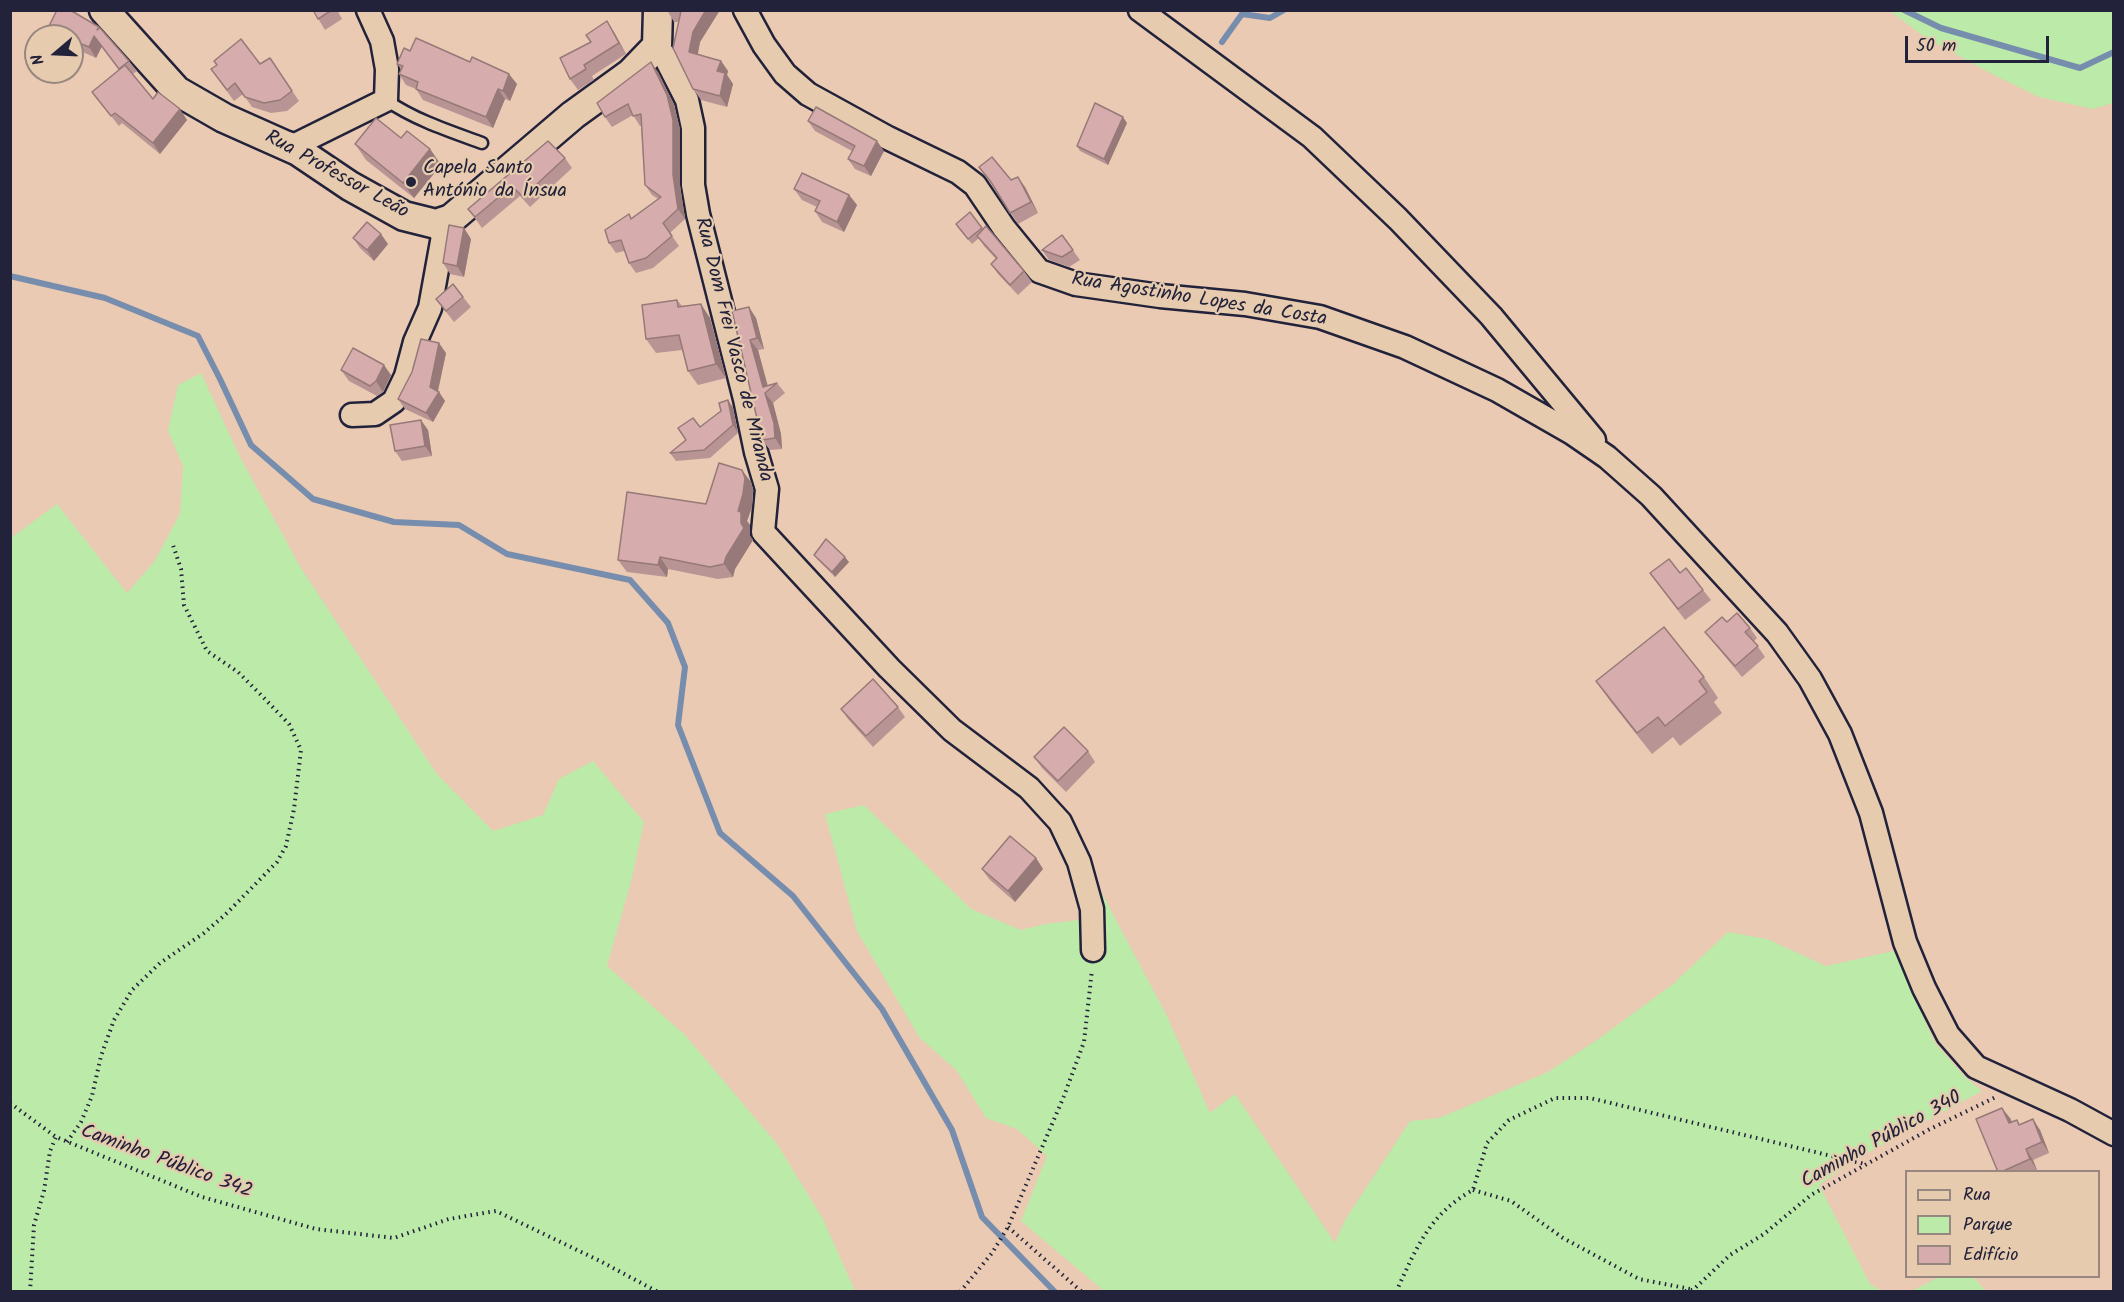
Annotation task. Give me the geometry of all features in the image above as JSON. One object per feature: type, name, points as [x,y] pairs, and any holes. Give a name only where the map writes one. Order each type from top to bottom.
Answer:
[{"type":"street","name":"Rua Professor Leão","points":[[104,10],[177,91],[224,118],[298,151],[350,186],[404,216],[436,224]]},
{"type":"street","points":[[271,139],[295,145],[386,100],[387,69],[382,41],[368,10]]},
{"type":"street","points":[[352,415],[375,414],[394,401],[406,376],[415,342],[430,308],[443,236],[436,224],[451,219],[573,115],[631,74],[657,46],[658,10]]},
{"type":"street","name":"Rua Agostinho Lopes da Costa","points":[[745,10],[764,45],[785,74],[808,94],[958,172],[975,185],[1004,228],[1039,271],[1076,284],[1160,296],[1245,304],[1320,317],[1406,347],[1497,390],[1572,433],[1607,457],[1651,496],[1769,625],[1810,679],[1840,734],[1871,813],[1905,942],[1924,988],[1948,1035],[1976,1067],[2070,1110],[2114,1134]]},
{"type":"street","points":[[1140,10],[1312,137],[1398,219],[1491,316],[1607,457]]},
{"type":"street","name":"Rua Dom Frei Vasco de Miranda","points":[[657,46],[687,100],[693,128],[693,185],[698,214],[767,489],[763,532],[889,668],[936,715],[952,730],[1029,788],[1060,822],[1079,862],[1092,909],[1093,950]]},
{"type":"lane","points":[[386,100],[438,127],[482,143]]},
{"type":"path","points":[[67,1142],[81,1122],[92,1096],[101,1056],[114,1020],[132,990],[160,963],[204,933],[228,913],[277,862],[285,846],[294,809],[301,750],[289,724],[237,672],[207,651],[184,605],[181,569],[172,542]]},
{"type":"path","points":[[960,1292],[992,1253],[1008,1227],[1064,1096],[1084,1042],[1093,950]]},
{"type":"path","name":"Caminho Público 340","points":[[1694,1290],[1730,1255],[1764,1234],[1811,1195],[1865,1164],[2018,1086]]},
{"type":"path","points":[[1396,1292],[1413,1256],[1435,1220],[1456,1200],[1473,1190],[1487,1143],[1509,1120],[1555,1098],[1590,1098],[1865,1164]]},
{"type":"path","name":"Caminho Público 342","points":[[10,1103],[56,1137],[202,1197],[316,1229],[394,1238],[449,1219],[496,1211],[658,1292]]},
{"type":"path","points":[[30,1292],[34,1226],[44,1191],[50,1151],[56,1137]]},
{"type":"path","points":[[1473,1190],[1511,1201],[1563,1238],[1639,1279],[1694,1290]]},
{"type":"path","points":[[1008,1227],[1082,1292]]},
{"type":"path","points":[[1680,1292],[1694,1290]]},
{"type":"green space","points":[[1890,11],[2113,11],[2113,103],[2093,109],[2039,97],[1926,38]]},
{"type":"green space","points":[[201,373],[241,459],[301,568],[436,773],[493,831],[543,815],[559,779],[593,761],[644,822],[631,882],[607,966],[685,1035],[777,1144],[823,1219],[855,1291],[11,1291],[11,538],[57,504],[127,593],[154,562],[180,514],[183,466],[168,431],[178,385]]},
{"type":"green space","points":[[864,805],[971,909],[1021,930],[1046,924],[1101,917],[1098,886],[1166,1014],[1210,1113],[1235,1094],[1335,1243],[1345,1220],[1410,1121],[1439,1118],[1548,1072],[1597,1040],[1673,984],[1728,932],[1767,939],[1826,966],[1898,950],[1913,995],[1935,1043],[1963,1075],[1982,1091],[1856,1159],[1819,1185],[1870,1284],[1882,1291],[1104,1291],[1021,1221],[1047,1156],[1017,1129],[986,1118],[957,1071],[919,1037],[857,931],[825,814]]},
{"type":"green space","points":[[1937,1278],[1974,1278],[1986,1291],[1912,1291]]},
{"type":"building","points":[[57,10],[70,10],[99,27],[97,30],[100,28],[129,61],[119,69],[94,36],[89,47],[84,45],[84,24],[50,24]]},
{"type":"building","points":[[313,10],[332,10],[318,19]]},
{"type":"building","points":[[667,10],[706,10],[693,32],[689,52],[721,61],[717,71],[725,73],[720,96],[693,89],[673,48],[681,11]]},
{"type":"building","points":[[607,21],[619,43],[584,65],[586,69],[570,79],[560,58],[591,42],[586,35]]},
{"type":"building","points":[[416,38],[470,62],[472,57],[509,74],[503,91],[498,89],[486,117],[416,89],[418,82],[399,74],[403,66],[397,64],[404,48],[410,51]]},
{"type":"building","points":[[241,39],[260,64],[270,58],[292,91],[280,100],[264,103],[245,97],[235,83],[227,90],[211,69],[217,65],[214,61]]},
{"type":"building","points":[[651,62],[667,95],[673,120],[673,175],[678,209],[663,223],[672,236],[646,258],[629,263],[621,240],[609,243],[605,230],[629,214],[631,219],[661,197],[645,185],[641,114],[633,116],[628,104],[605,117],[597,103]]},
{"type":"building","points":[[125,65],[153,99],[158,92],[180,109],[153,143],[115,113],[111,116],[92,92]]},
{"type":"building","points":[[1095,103],[1123,117],[1104,159],[1077,146]]},
{"type":"building","points":[[816,107],[877,141],[864,166],[848,159],[855,146],[808,121]]},
{"type":"building","points":[[376,118],[401,138],[407,131],[430,149],[403,183],[355,144]]},
{"type":"building","points":[[548,141],[565,158],[523,197],[512,186],[475,217],[468,209]]},
{"type":"building","points":[[992,157],[1011,180],[1018,177],[1031,202],[1010,213],[979,167]]},
{"type":"building","points":[[802,173],[849,195],[837,222],[815,211],[820,201],[794,189]]},
{"type":"building","points":[[970,212],[982,228],[968,239],[956,224]]},
{"type":"building","points":[[367,222],[381,234],[367,250],[353,238]]},
{"type":"building","points":[[449,225],[464,228],[457,266],[443,263]]},
{"type":"building","points":[[986,226],[1024,271],[1010,285],[991,264],[997,258],[977,236]]},
{"type":"building","points":[[1062,235],[1073,250],[1062,257],[1042,250]]},
{"type":"building","points":[[453,284],[463,297],[446,311],[436,299]]},
{"type":"building","points":[[677,300],[678,307],[701,304],[716,364],[688,371],[679,335],[646,339],[642,305]]},
{"type":"building","points":[[749,307],[757,338],[750,340],[763,387],[777,383],[765,393],[774,423],[775,438],[762,440],[732,311]]},
{"type":"building","points":[[421,339],[439,343],[430,387],[439,392],[426,413],[398,399],[412,372]]},
{"type":"building","points":[[353,348],[384,365],[376,381],[370,386],[341,370]]},
{"type":"building","points":[[728,400],[733,425],[704,450],[670,453],[686,440],[678,428],[693,418],[700,427],[721,411],[719,403]]},
{"type":"building","points":[[421,420],[425,446],[395,451],[390,425]]},
{"type":"building","points":[[719,463],[742,470],[745,478],[738,511],[741,512],[741,523],[744,528],[724,564],[710,567],[660,557],[658,565],[618,560],[627,492],[706,504]]},
{"type":"building","points":[[826,539],[845,557],[832,572],[814,555]]},
{"type":"building","points":[[1669,559],[1680,573],[1686,568],[1703,590],[1678,609],[1650,573]]},
{"type":"building","points":[[1737,613],[1750,628],[1745,632],[1758,646],[1735,666],[1705,632],[1722,617],[1727,622]]},
{"type":"building","points":[[1664,627],[1704,677],[1699,681],[1707,692],[1665,726],[1658,717],[1637,733],[1596,681]]},
{"type":"building","points":[[873,679],[898,707],[866,736],[841,709]]},
{"type":"building","points":[[1064,727],[1088,751],[1058,781],[1034,757]]},
{"type":"building","points":[[1010,836],[1036,858],[1008,891],[982,869]]},
{"type":"building","points":[[2002,1108],[2009,1123],[2017,1120],[2019,1125],[2033,1119],[2042,1142],[2026,1149],[2030,1159],[2005,1170],[1997,1170],[1976,1119]]},
{"type":"waterway","points":[[1222,42],[1242,14],[1270,18],[1284,10]]},
{"type":"waterway","points":[[1904,10],[1941,28],[2080,68],[2114,52]]},
{"type":"waterway","points":[[10,276],[105,298],[198,336],[251,445],[313,499],[394,522],[459,525],[507,554],[630,580],[668,623],[685,667],[678,725],[720,833],[793,896],[882,1009],[952,1130],[982,1217],[1055,1292]]},
{"type":"place","name":"Capela Santo António da Ínsua","points":[[411,182]]}]
